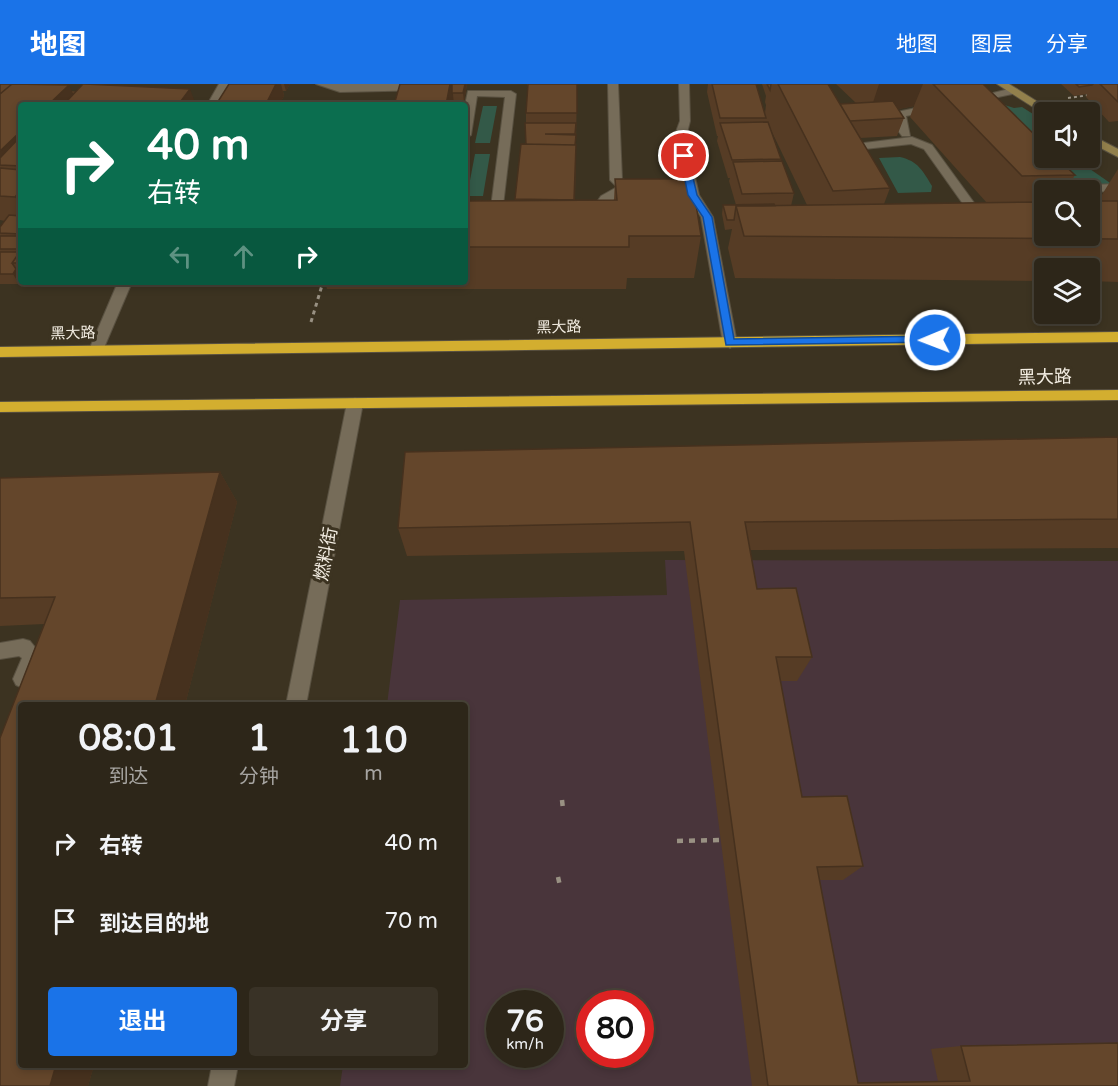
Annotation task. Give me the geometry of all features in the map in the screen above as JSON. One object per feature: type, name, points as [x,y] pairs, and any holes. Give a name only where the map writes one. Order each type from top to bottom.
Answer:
[{"type":"highway","name":"黑大路","points":[[0,352],[1118,337]]},
{"type":"highway","name":"黑大路","points":[[0,407],[1118,395]]},
{"type":"main road","points":[[1002,84],[1034,104]]},
{"type":"main road","points":[[1100,143],[1118,154]]},
{"type":"street","points":[[214,102],[224,84]]},
{"type":"street","points":[[321,84],[337,92],[429,87],[432,84]]},
{"type":"street","points":[[612,84],[615,180],[622,185],[648,186]]},
{"type":"street","points":[[684,84],[685,121],[680,137],[693,195],[707,217],[730,343]]},
{"type":"street","points":[[962,224],[990,224],[928,147],[912,140],[900,128],[901,114],[1013,91]]},
{"type":"street","points":[[468,117],[472,93],[511,94],[495,225]]},
{"type":"street","points":[[886,115],[901,120]]},
{"type":"street","points":[[858,167],[848,148],[912,140]]},
{"type":"street","points":[[579,226],[594,217],[605,199],[628,186]]},
{"type":"street","points":[[1100,189],[1118,188]]},
{"type":"street","points":[[675,190],[693,195]]},
{"type":"street","points":[[96,350],[123,285]]},
{"type":"street","name":"燃料街","points":[[297,702],[355,403]]},
{"type":"street","points":[[0,651],[23,647],[32,656],[16,699]]},
{"type":"street","points":[[221,1086],[224,1068]]},
{"type":"path","points":[[1054,102],[1095,95]]},
{"type":"path","points":[[304,348],[322,285]]},
{"type":"path","points":[[562,800],[563,809]]},
{"type":"path","points":[[677,841],[734,840]]},
{"type":"path","points":[[558,877],[560,886]]},
{"type":"shaded area","points":[[665,560],[1118,561],[1118,1086],[340,1086],[343,1068],[468,1068],[468,702],[387,702],[400,600],[667,595]]},
{"type":"green space","points":[[992,101],[1014,108],[1022,107],[1034,115],[1034,139]]},
{"type":"green space","points":[[483,106],[497,106],[490,143],[475,143]]},
{"type":"green space","points":[[475,154],[490,154],[483,196],[468,196]]},
{"type":"green space","points":[[900,157],[919,167],[932,186],[931,192],[898,193],[879,158]]},
{"type":"green space","points":[[1061,168],[1084,168],[1090,169],[1113,185],[1100,185],[1100,180],[1067,180]]},
{"type":"building","points":[[0,84],[12,84],[0,94]]},
{"type":"building","points":[[12,84],[69,85],[51,102],[18,102],[18,134],[0,151],[0,94]]},
{"type":"building","points":[[83,84],[190,89],[180,102],[67,101]]},
{"type":"building","points":[[229,84],[276,84],[267,102],[218,102]]},
{"type":"building","points":[[400,84],[450,84],[447,102],[395,102]]},
{"type":"building","points":[[452,84],[465,84],[463,93],[452,93]]},
{"type":"building","points":[[528,84],[577,84],[577,113],[526,113]]},
{"type":"building","points":[[712,84],[756,84],[766,118],[720,118]]},
{"type":"building","points":[[778,84],[828,84],[890,188],[833,191]]},
{"type":"building","points":[[933,84],[983,84],[1034,134],[1034,168],[1068,168],[1075,175],[1022,176]]},
{"type":"building","points":[[1076,84],[1093,84],[1079,87]]},
{"type":"building","points":[[1100,84],[1118,84],[1118,102]]},
{"type":"building","points":[[893,101],[904,118],[850,121],[840,104]]},
{"type":"building","points":[[768,122],[781,159],[732,160],[720,123]]},
{"type":"building","points":[[525,123],[576,123],[575,134],[545,134],[576,135],[575,145],[526,144]]},
{"type":"building","points":[[18,139],[18,166],[0,165],[0,158]]},
{"type":"building","points":[[521,144],[576,145],[574,200],[515,199]]},
{"type":"building","points":[[782,161],[794,193],[742,194],[733,162]]},
{"type":"building","points":[[0,168],[18,170],[18,194],[15,197],[0,196]]},
{"type":"building","points":[[615,179],[692,179],[701,236],[629,236],[629,247],[468,247],[468,201],[617,200]]},
{"type":"building","points":[[1100,201],[1118,201],[1118,239],[1100,239]]},
{"type":"building","points":[[1034,202],[1034,238],[744,236],[736,206]]},
{"type":"building","points":[[774,204],[775,206],[736,206],[734,220],[727,220],[723,205]]},
{"type":"building","points":[[9,215],[18,216],[18,234],[0,233],[0,227]]},
{"type":"building","points":[[0,236],[18,236],[18,249],[0,249]]},
{"type":"building","points":[[0,252],[18,252],[12,263],[16,269],[13,274],[0,274]]},
{"type":"building","points":[[18,254],[18,263],[12,263]]},
{"type":"building","points":[[1118,437],[1118,519],[745,522],[757,589],[796,588],[812,657],[776,657],[802,797],[847,796],[863,866],[817,867],[858,1083],[970,1081],[961,1046],[1118,1043],[1118,1086],[768,1086],[690,522],[398,528],[405,452]]},
{"type":"building","points":[[220,472],[156,702],[18,702],[18,1068],[55,1068],[50,1086],[0,1086],[0,738],[55,597],[0,598],[0,478]]},
{"type":"route","points":[[684,156],[693,195],[707,217],[730,343],[935,340]]}]
